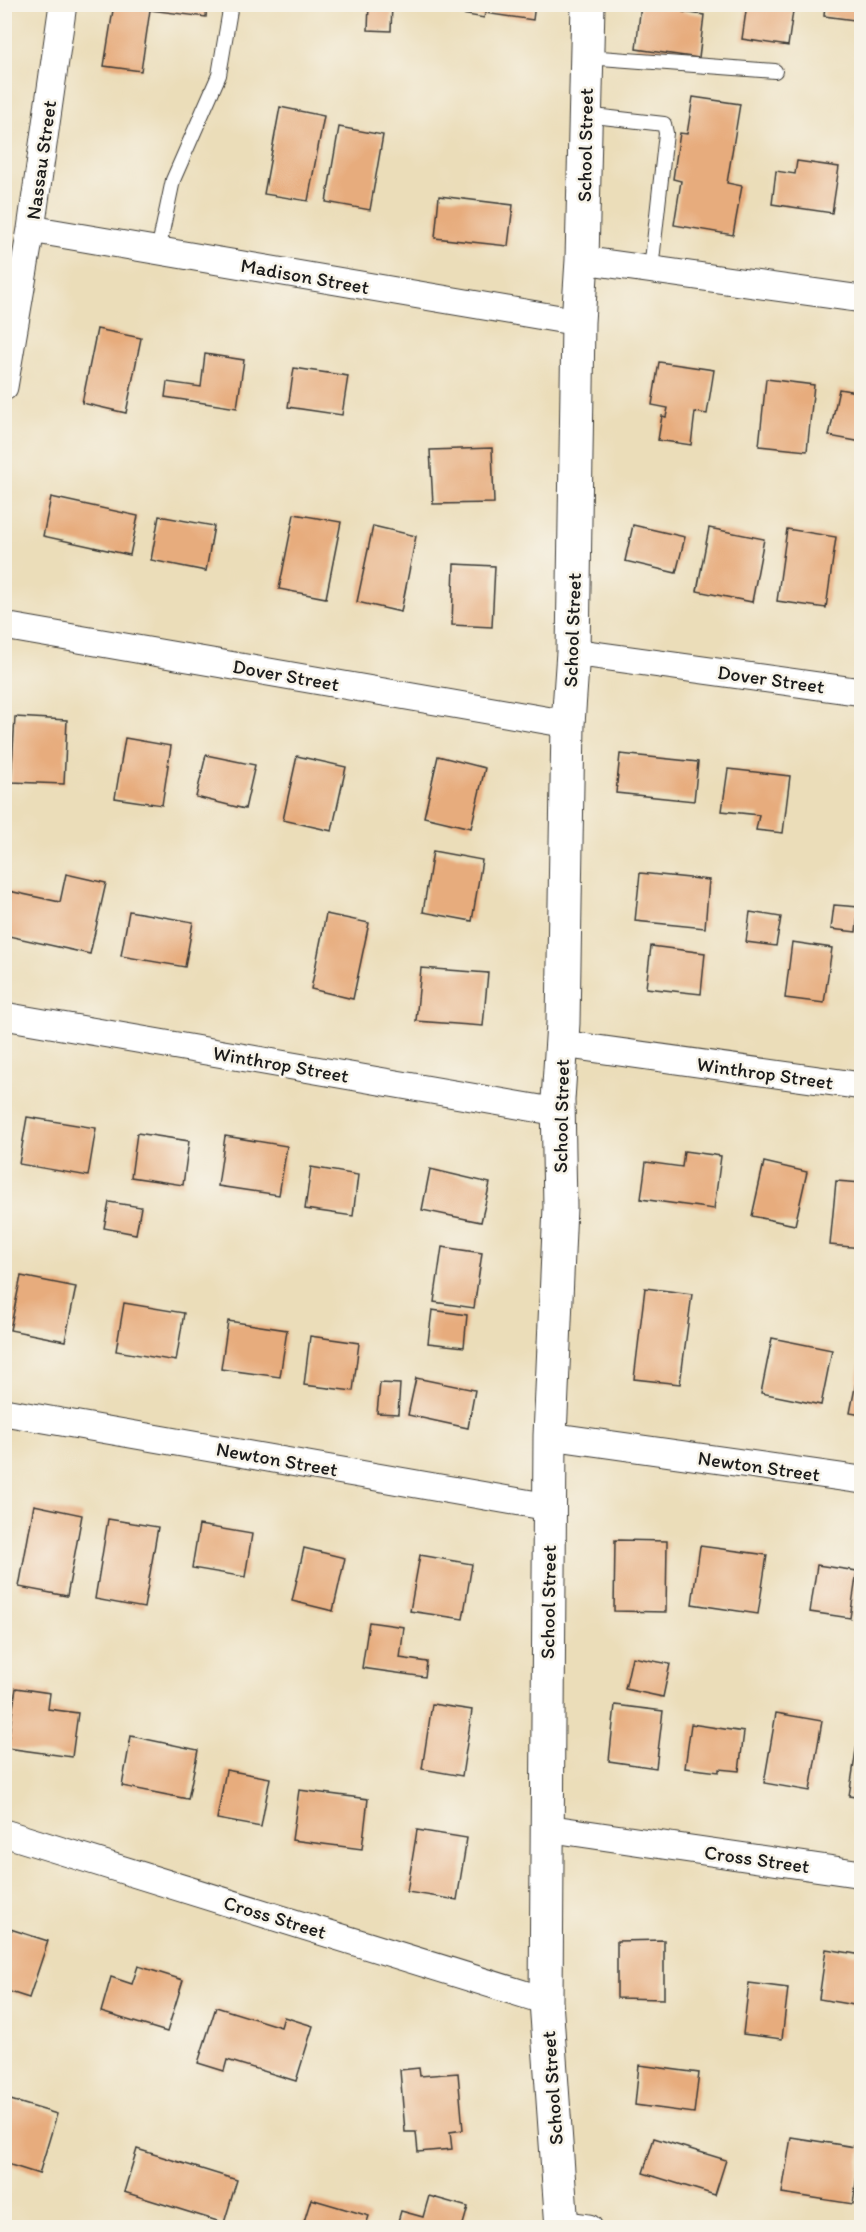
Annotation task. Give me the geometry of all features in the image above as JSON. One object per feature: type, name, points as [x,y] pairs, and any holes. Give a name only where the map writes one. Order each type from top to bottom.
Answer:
[{"type":"street","name":"Nassau Street","points":[[4,387],[31,229],[63,4]]},
{"type":"street","name":"School Street","points":[[571,2226],[546,2001],[546,1828],[550,1436],[560,1207],[558,1112],[562,1044],[568,724],[573,651],[588,4]]},
{"type":"street","name":"Madison Street","points":[[31,229],[579,322]]},
{"type":"street","points":[[582,260],[861,299]]},
{"type":"street","name":"Dover Street","points":[[4,626],[568,724]]},
{"type":"street","name":"Dover Street","points":[[573,651],[861,692]]},
{"type":"street","name":"Winthrop Street","points":[[4,1016],[558,1112]]},
{"type":"street","name":"Winthrop Street","points":[[562,1044],[861,1086]]},
{"type":"street","name":"Newton Street","points":[[4,1412],[549,1506]]},
{"type":"street","name":"Newton Street","points":[[550,1436],[861,1480]]},
{"type":"street","name":"Cross Street","points":[[546,1828],[861,1874]]},
{"type":"street","name":"Cross Street","points":[[4,1833],[546,2001]]},
{"type":"lane","points":[[158,250],[173,180],[219,75],[231,4]]},
{"type":"lane","points":[[587,57],[775,71]]},
{"type":"lane","points":[[585,115],[664,124],[666,133],[651,270]]},
{"type":"building","points":[[114,4],[207,4],[206,17],[150,10],[141,71],[104,66]]},
{"type":"building","points":[[369,4],[392,4],[391,31],[368,30]]},
{"type":"building","points":[[405,4],[535,4],[533,20],[485,13],[484,18]]},
{"type":"building","points":[[641,4],[684,4],[683,12],[704,15],[699,58],[636,49]]},
{"type":"building","points":[[747,4],[794,4],[788,46],[742,39]]},
{"type":"building","points":[[825,4],[862,4],[862,21],[824,16]]},
{"type":"building","points":[[693,97],[740,104],[727,183],[742,186],[733,235],[674,225],[681,181],[673,179],[680,133],[687,134]]},
{"type":"building","points":[[280,107],[324,116],[308,201],[264,194]]},
{"type":"building","points":[[339,127],[383,135],[370,210],[326,202]]},
{"type":"building","points":[[797,161],[839,167],[832,213],[772,204],[776,171],[795,174]]},
{"type":"building","points":[[439,196],[513,205],[508,246],[435,238]]},
{"type":"building","points":[[97,329],[141,338],[126,413],[82,403]]},
{"type":"building","points":[[205,354],[244,360],[237,408],[165,397],[167,382],[201,387]]},
{"type":"building","points":[[659,362],[714,370],[707,414],[695,412],[691,445],[658,440],[662,416],[666,417],[668,408],[652,405]]},
{"type":"building","points":[[294,368],[348,376],[342,415],[288,407]]},
{"type":"building","points":[[766,379],[814,385],[807,451],[759,446]]},
{"type":"building","points":[[839,389],[862,393],[862,442],[829,436]]},
{"type":"building","points":[[492,448],[494,503],[433,504],[430,450]]},
{"type":"building","points":[[51,497],[138,516],[130,555],[43,536]]},
{"type":"building","points":[[294,514],[341,522],[326,598],[279,589]]},
{"type":"building","points":[[159,516],[214,526],[206,571],[151,560]]},
{"type":"building","points":[[633,525],[685,537],[676,573],[625,561]]},
{"type":"building","points":[[373,526],[416,536],[401,612],[357,602]]},
{"type":"building","points":[[709,528],[764,539],[752,602],[697,591]]},
{"type":"building","points":[[787,529],[836,537],[826,608],[777,601]]},
{"type":"building","points":[[454,564],[495,566],[492,627],[452,625]]},
{"type":"building","points":[[15,717],[67,720],[64,784],[11,782]]},
{"type":"building","points":[[125,738],[171,746],[162,805],[115,798]]},
{"type":"building","points":[[620,754],[698,762],[694,801],[616,793]]},
{"type":"building","points":[[206,755],[255,765],[245,809],[196,797]]},
{"type":"building","points":[[297,756],[346,767],[332,831],[283,820]]},
{"type":"building","points":[[438,756],[485,768],[471,828],[424,817]]},
{"type":"building","points":[[728,769],[790,776],[783,833],[756,830],[759,815],[722,811]]},
{"type":"building","points":[[433,851],[482,860],[472,921],[423,912]]},
{"type":"building","points":[[640,873],[709,880],[705,928],[635,921]]},
{"type":"building","points":[[66,874],[106,883],[90,954],[4,935],[4,890],[60,902]]},
{"type":"building","points":[[834,905],[859,907],[856,932],[831,929]]},
{"type":"building","points":[[129,911],[193,922],[185,967],[121,956]]},
{"type":"building","points":[[750,912],[781,917],[776,946],[746,942]]},
{"type":"building","points":[[326,914],[369,923],[353,999],[311,989]]},
{"type":"building","points":[[792,942],[832,948],[824,1003],[785,998]]},
{"type":"building","points":[[651,946],[705,953],[701,994],[646,988]]},
{"type":"building","points":[[421,968],[488,973],[483,1026],[416,1021]]},
{"type":"building","points":[[27,1117],[96,1128],[88,1176],[19,1164]]},
{"type":"building","points":[[137,1133],[189,1141],[183,1185],[131,1177]]},
{"type":"building","points":[[225,1136],[287,1146],[279,1195],[218,1186]]},
{"type":"building","points":[[684,1151],[721,1156],[714,1209],[641,1199],[646,1162],[682,1167]]},
{"type":"building","points":[[764,1162],[807,1172],[795,1225],[752,1216]]},
{"type":"building","points":[[311,1167],[358,1175],[353,1216],[305,1209]]},
{"type":"building","points":[[430,1169],[490,1183],[481,1222],[422,1210]]},
{"type":"building","points":[[836,1181],[862,1183],[862,1248],[830,1245]]},
{"type":"building","points":[[109,1202],[141,1207],[136,1234],[104,1228]]},
{"type":"building","points":[[442,1247],[482,1253],[474,1308],[434,1302]]},
{"type":"building","points":[[21,1276],[76,1287],[65,1341],[10,1330]]},
{"type":"building","points":[[645,1288],[692,1294],[680,1384],[634,1379]]},
{"type":"building","points":[[124,1303],[184,1313],[176,1361],[116,1351]]},
{"type":"building","points":[[432,1310],[467,1315],[464,1347],[428,1343]]},
{"type":"building","points":[[228,1321],[287,1330],[280,1377],[221,1369]]},
{"type":"building","points":[[310,1336],[359,1343],[353,1391],[304,1385]]},
{"type":"building","points":[[772,1338],[832,1350],[821,1405],[761,1393]]},
{"type":"building","points":[[860,1362],[862,1362],[862,1415],[850,1413]]},
{"type":"building","points":[[416,1378],[475,1390],[468,1428],[408,1415]]},
{"type":"building","points":[[380,1383],[400,1384],[398,1414],[377,1413]]},
{"type":"building","points":[[34,1505],[82,1515],[67,1596],[19,1587]]},
{"type":"building","points":[[108,1519],[158,1527],[144,1608],[95,1599]]},
{"type":"building","points":[[199,1525],[252,1534],[245,1577],[192,1568]]},
{"type":"building","points":[[615,1540],[667,1541],[666,1612],[614,1611]]},
{"type":"building","points":[[700,1546],[767,1555],[758,1614],[692,1604]]},
{"type":"building","points":[[304,1548],[345,1558],[333,1611],[292,1601]]},
{"type":"building","points":[[420,1555],[472,1564],[463,1619],[410,1611]]},
{"type":"building","points":[[817,1565],[857,1571],[850,1618],[810,1612]]},
{"type":"building","points":[[369,1622],[404,1627],[400,1658],[427,1662],[425,1677],[362,1668]]},
{"type":"building","points":[[632,1657],[670,1664],[663,1697],[625,1689]]},
{"type":"building","points":[[16,1688],[50,1693],[48,1709],[78,1713],[72,1757],[7,1748]]},
{"type":"building","points":[[432,1704],[472,1710],[462,1776],[422,1769]]},
{"type":"building","points":[[615,1705],[663,1711],[656,1768],[609,1761]]},
{"type":"building","points":[[776,1713],[822,1721],[810,1791],[764,1783]]},
{"type":"building","points":[[691,1724],[744,1732],[739,1771],[719,1769],[719,1772],[685,1768]]},
{"type":"building","points":[[131,1736],[198,1750],[188,1799],[122,1786]]},
{"type":"building","points":[[858,1737],[862,1737],[862,1798],[849,1796]]},
{"type":"building","points":[[226,1770],[270,1778],[261,1827],[217,1819]]},
{"type":"building","points":[[299,1790],[368,1799],[362,1849],[292,1840]]},
{"type":"building","points":[[417,1830],[467,1838],[457,1900],[407,1892]]},
{"type":"building","points":[[4,1927],[48,1941],[29,1998],[4,1990]]},
{"type":"building","points":[[664,1940],[664,1999],[617,1998],[617,1941]]},
{"type":"building","points":[[826,1949],[862,1955],[860,2006],[819,1999]]},
{"type":"building","points":[[138,1966],[183,1980],[167,2032],[101,2012],[111,1977],[132,1984]]},
{"type":"building","points":[[749,1983],[788,1988],[782,2039],[743,2034]]},
{"type":"building","points":[[216,2007],[281,2027],[284,2017],[313,2026],[296,2081],[227,2060],[224,2071],[198,2063]]},
{"type":"building","points":[[639,2065],[699,2073],[694,2113],[635,2105]]},
{"type":"building","points":[[419,2068],[420,2076],[458,2073],[463,2130],[450,2132],[452,2149],[418,2152],[416,2132],[405,2132],[400,2070]]},
{"type":"building","points":[[4,2098],[57,2114],[39,2174],[4,2163]]},
{"type":"building","points":[[791,2137],[861,2148],[853,2204],[782,2193]]},
{"type":"building","points":[[654,2138],[726,2160],[715,2195],[643,2173]]},
{"type":"building","points":[[137,2149],[237,2180],[224,2223],[124,2192]]},
{"type":"building","points":[[429,2196],[468,2207],[462,2228],[396,2228],[401,2211],[423,2217]]},
{"type":"building","points":[[311,2199],[369,2216],[365,2228],[302,2228]]}]
